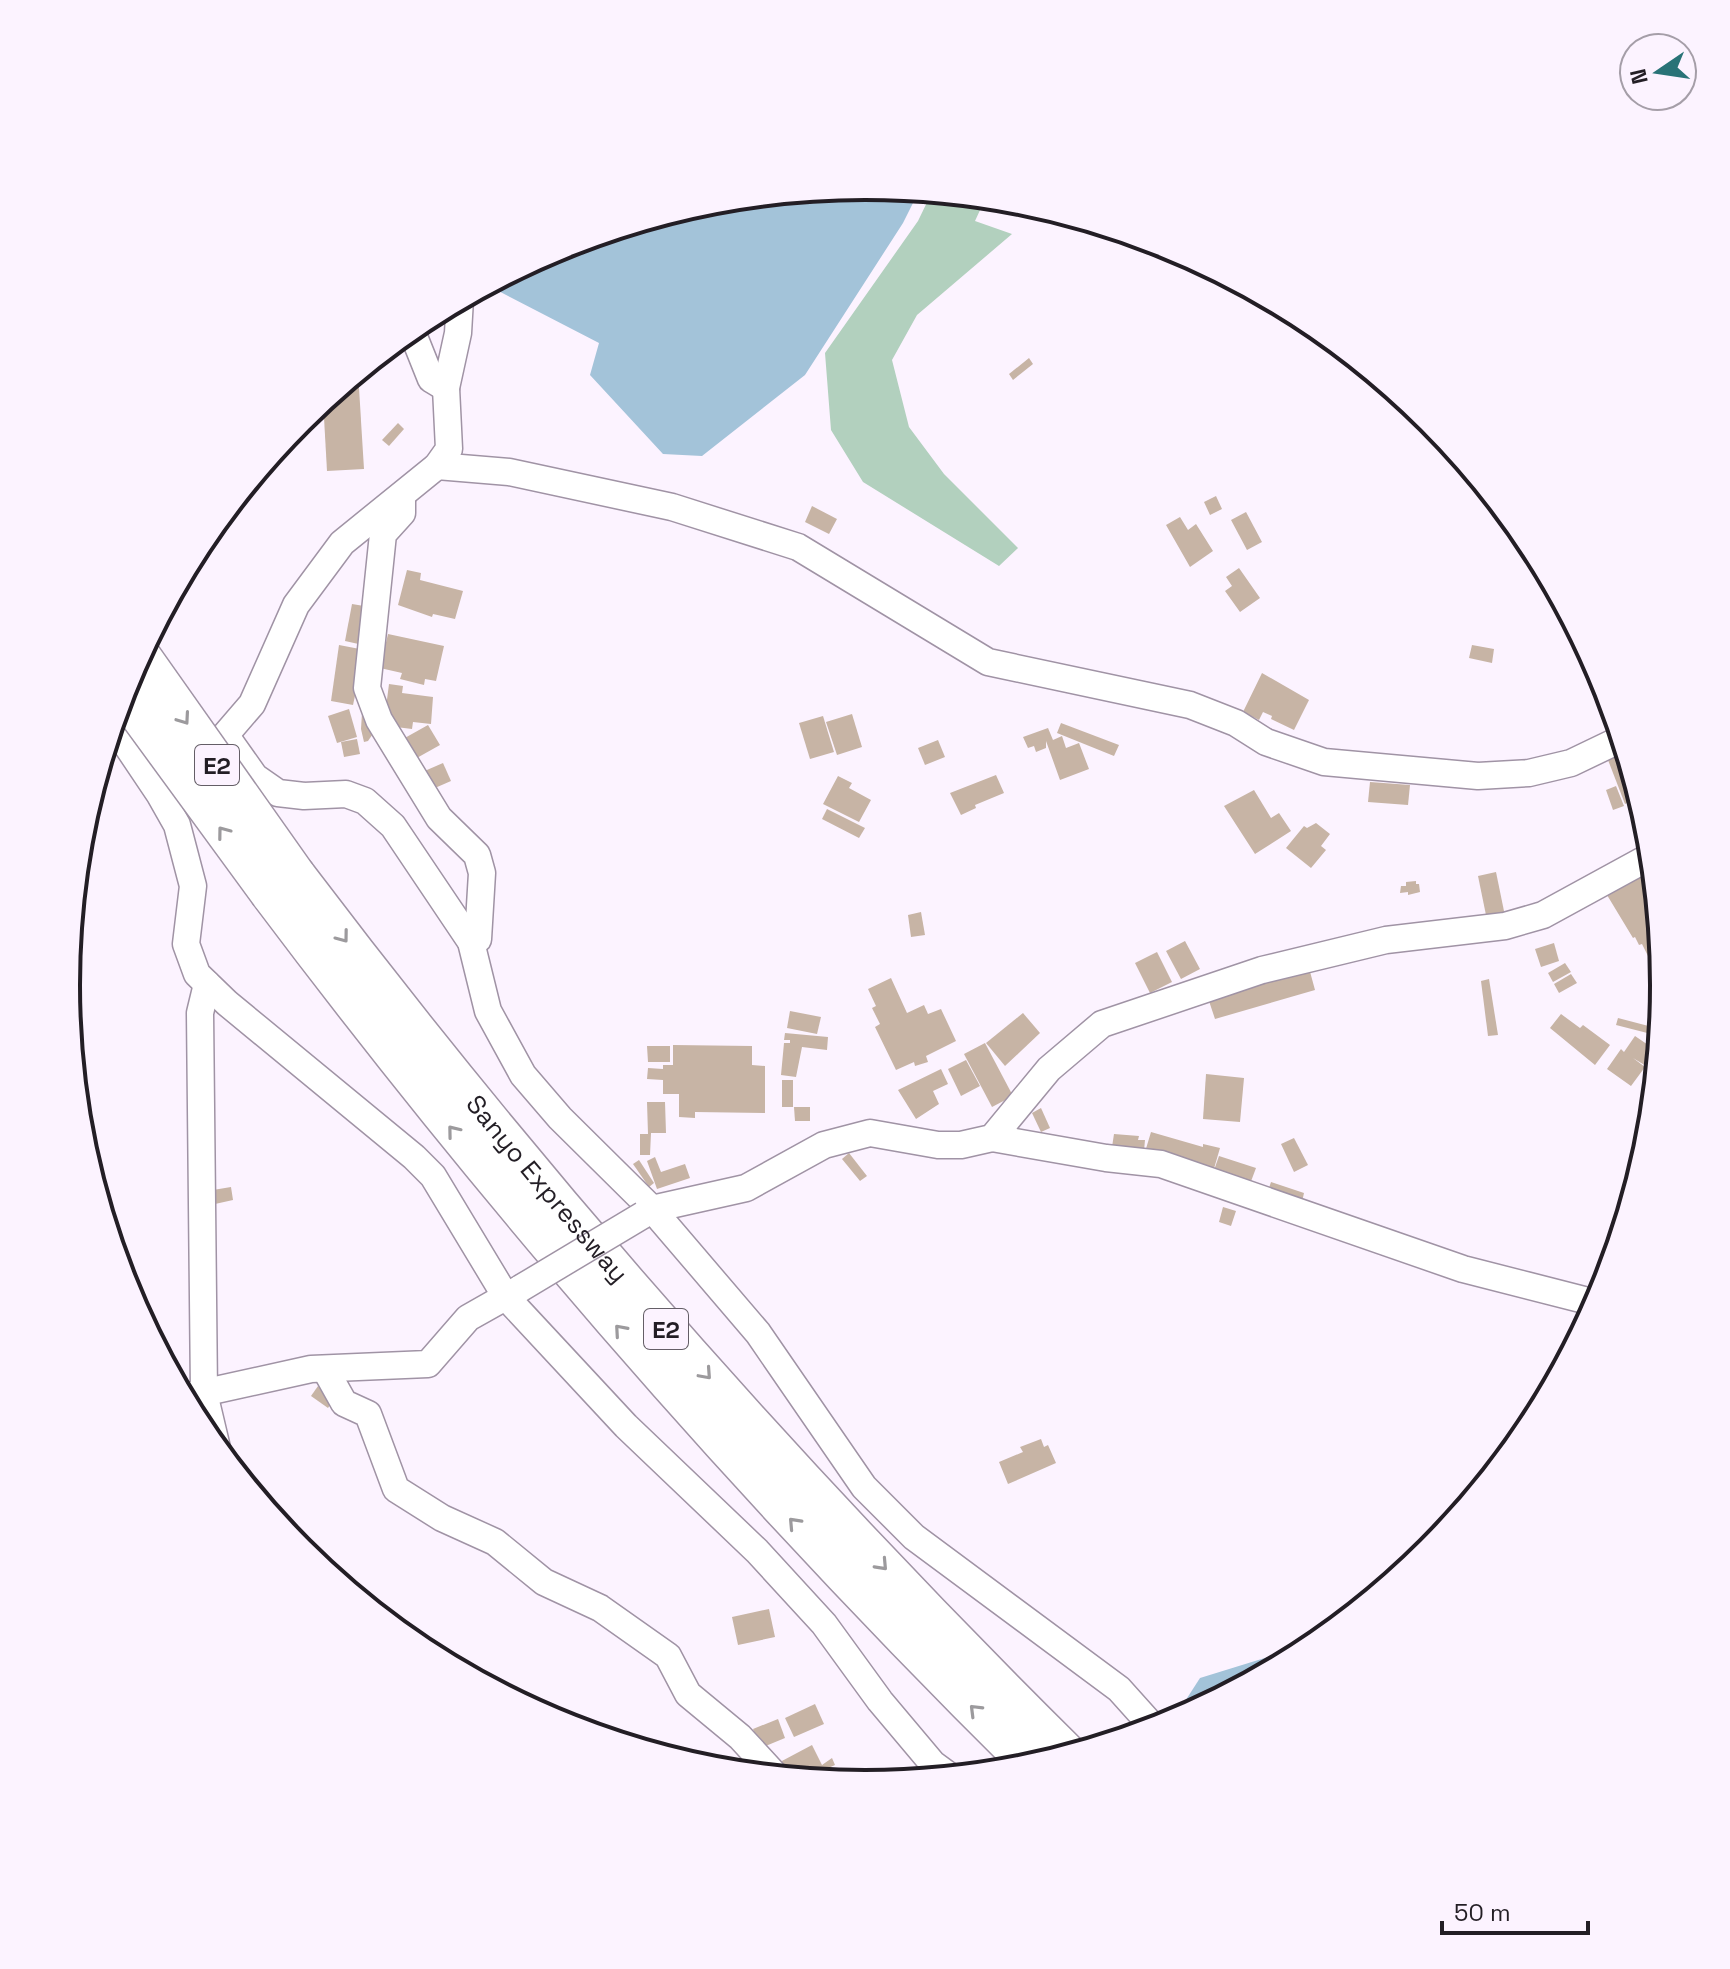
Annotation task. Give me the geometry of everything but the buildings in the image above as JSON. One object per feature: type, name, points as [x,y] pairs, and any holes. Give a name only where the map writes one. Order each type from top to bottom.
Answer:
[{"type":"highway","name":"Sanyo Expressway","points":[[148,667],[366,1022],[442,1118],[621,1331],[759,1486],[922,1659],[1019,1754]]},
{"type":"highway","name":"Sanyo Expressway","points":[[132,704],[283,884],[396,1006],[497,1132],[658,1320],[806,1485],[947,1634],[1059,1745]]},
{"type":"street","points":[[160,795],[226,736],[252,704],[296,605],[342,543],[437,466],[449,449],[446,388],[459,314]]},
{"type":"street","points":[[416,341],[431,379],[446,388]]},
{"type":"street","points":[[437,466],[509,472],[672,507],[798,547],[988,662],[1190,705],[1236,723],[1266,742],[1324,762],[1478,776],[1529,773],[1571,763],[1612,744]]},
{"type":"street","points":[[403,493],[402,513],[383,534],[367,688],[379,720],[439,818],[477,855],[482,873],[478,939],[471,942]]},
{"type":"street","points":[[226,736],[255,777],[278,793],[304,796],[346,794],[365,801],[393,826],[471,942],[488,1011],[523,1075],[758,1333],[864,1487],[914,1537],[1119,1689],[1145,1718]]},
{"type":"street","points":[[119,742],[160,795],[177,825],[193,886],[186,944],[197,974],[433,1176],[514,1292],[626,1426],[757,1551],[824,1624],[880,1701],[936,1766]]},
{"type":"street","points":[[992,1138],[1049,1069],[1102,1024],[1262,970],[1386,940],[1505,926],[1543,915],[1640,862]]},
{"type":"street","points":[[194,1392],[200,1013],[207,984]]},
{"type":"street","points":[[196,1395],[311,1369],[428,1364],[468,1318],[647,1212],[746,1188],[824,1145],[870,1133],[938,1145],[961,1145],[992,1138],[1106,1158],[1161,1164],[1463,1269],[1583,1300]]},
{"type":"street","points":[[325,1369],[344,1403],[368,1414],[396,1489],[442,1518],[495,1542],[544,1582],[600,1608],[668,1656],[688,1694],[740,1737],[764,1763]]},
{"type":"green space","points":[[927,202],[967,206],[981,208],[975,221],[1012,234],[917,315],[892,360],[909,427],[944,474],[1018,548],[999,566],[863,482],[831,430],[825,353],[918,221]]},
{"type":"water","points":[[814,201],[914,201],[805,375],[702,456],[663,454],[590,375],[599,343],[498,291],[565,259],[613,241],[712,215]]},
{"type":"water","points":[[1269,1657],[1185,1701],[1200,1678]]}]
